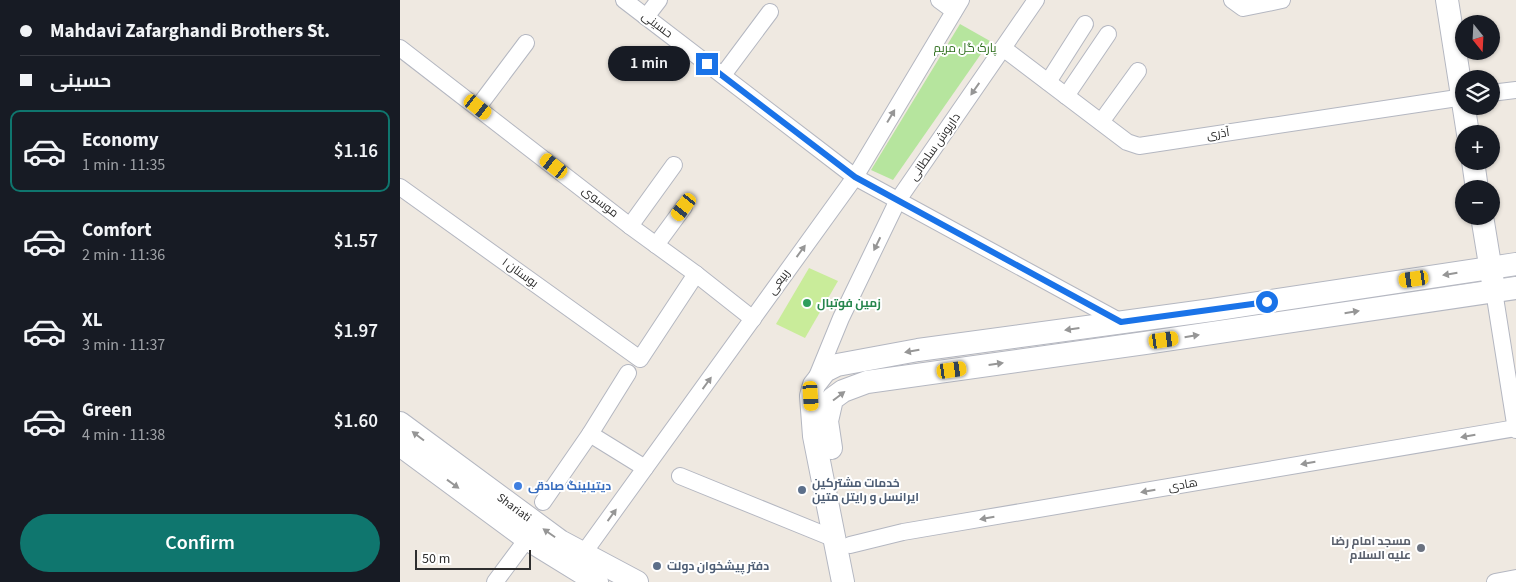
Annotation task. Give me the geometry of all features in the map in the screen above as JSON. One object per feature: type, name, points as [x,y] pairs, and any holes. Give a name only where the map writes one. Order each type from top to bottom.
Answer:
[{"type":"main road","points":[[1447,0],[1458,70]]},
{"type":"main road","points":[[1484,225],[1494,291]]},
{"type":"main road","points":[[858,582],[843,542],[826,459],[813,426],[811,396],[814,384],[825,371],[837,365],[918,350],[1516,264]]},
{"type":"main road","points":[[826,459],[827,421],[832,399],[867,382],[1516,288]]},
{"type":"main road","points":[[1121,322],[1145,343]]},
{"type":"main road","name":"Shariati","points":[[400,423],[560,540],[637,582]]},
{"type":"main road","name":"Shariati","points":[[400,445],[527,539],[598,582]]},
{"type":"main road","points":[[843,542],[843,582]]},
{"type":"street","name":"حسینی","points":[[624,0],[855,177],[1121,322]]},
{"type":"street","points":[[646,17],[659,0]]},
{"type":"street","points":[[939,0],[957,6]]},
{"type":"street","name":"داریوش سلطانی","points":[[814,384],[841,318],[898,200],[1036,0]]},
{"type":"street","points":[[1237,4],[1282,0]]},
{"type":"street","name":"ربیعی","points":[[583,554],[855,177],[957,6]]},
{"type":"street","points":[[723,75],[770,12]]},
{"type":"street","points":[[1048,82],[1085,24]]},
{"type":"street","points":[[1066,96],[1108,34]]},
{"type":"street","points":[[478,107],[526,44]]},
{"type":"street","name":"موسوی","points":[[400,48],[753,319]]},
{"type":"street","name":"آذری","points":[[1003,48],[1128,142],[1139,146],[1455,99]]},
{"type":"street","points":[[1101,122],[1138,71]]},
{"type":"street","points":[[1500,92],[1516,90]]},
{"type":"street","points":[[630,226],[674,165]]},
{"type":"street","name":"بوستان ۱","points":[[400,187],[640,359],[696,274]]},
{"type":"street","points":[[656,245],[684,207]]},
{"type":"street","points":[[1494,291],[1516,429]]},
{"type":"street","points":[[543,502],[590,434],[628,373]]},
{"type":"street","name":"هادی","points":[[843,542],[1516,429]]},
{"type":"street","points":[[590,434],[645,468]]},
{"type":"street","points":[[680,476],[843,542]]},
{"type":"street","points":[[495,582],[527,539]]},
{"type":"street","points":[[1495,582],[1516,578]]},
{"type":"green space","name":"پارک گل مریم","points":[[960,24],[990,41],[893,180],[871,170]]},
{"type":"green space","name":"زمین فوتبال","points":[[809,268],[838,281],[805,338],[776,324]]},
{"type":"place","name":"زمین فوتبال","points":[[807,303]]},
{"type":"place","name":"دیتیلینگ صادقی","points":[[518,486]]},
{"type":"place","name":"خدمات مشترکین ایرانسل و رایتل متین","points":[[802,490]]},
{"type":"place","name":"مسجد امام رضا علیه السلام","points":[[1421,548]]},
{"type":"place","name":"دفتر پیشخوان دولت","points":[[657,566]]},
{"type":"route","points":[[707,64],[855,177],[1121,322],[1267,302]]}]
